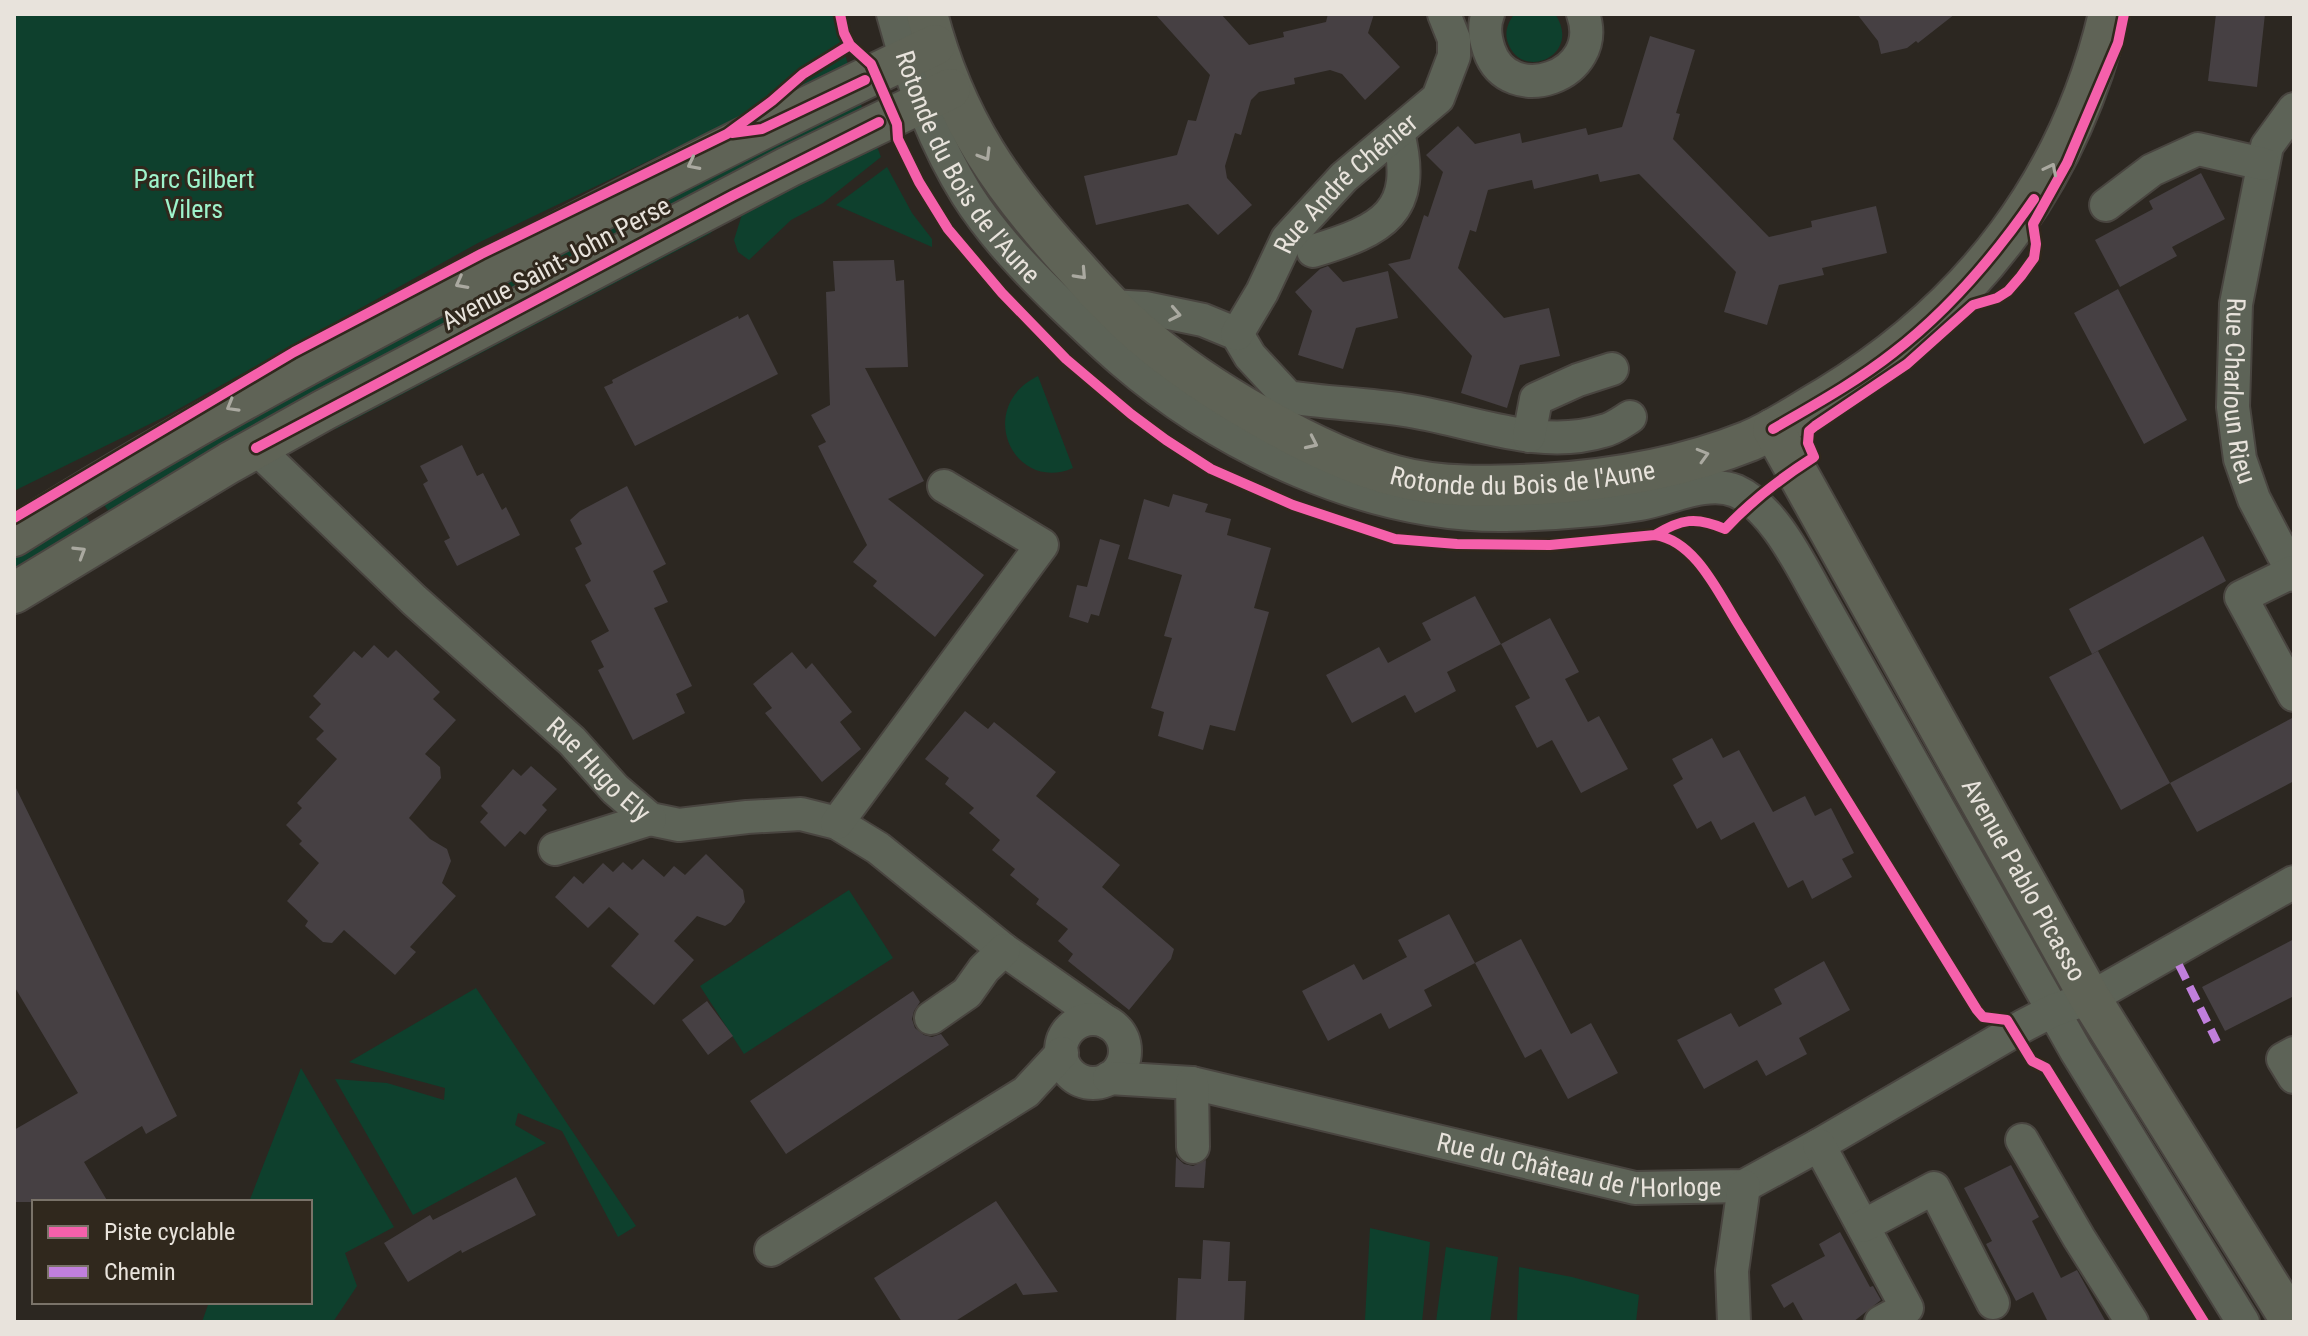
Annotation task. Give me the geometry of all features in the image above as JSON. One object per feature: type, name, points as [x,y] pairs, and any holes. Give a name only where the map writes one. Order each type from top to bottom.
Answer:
[{"type":"main road","name":"Rotonde du Bois de l'Aune","points":[[922,40],[935,96],[1029,216],[1111,306],[1144,337],[1177,361],[1281,410],[1322,447],[1396,476],[1477,485],[1575,482],[1630,474],[1714,452],[1773,429],[1892,353],[1936,317],[1987,263],[2036,197],[2055,162],[2093,70],[2109,14]]},
{"type":"main road","name":"Avenue Saint-John Perse","points":[[14,536],[246,398],[922,40]]},
{"type":"main road","name":"Avenue Saint-John Perse","points":[[14,593],[256,448],[774,174],[935,96]]},
{"type":"main road","name":"Avenue Pablo Picasso","points":[[1773,429],[2072,1004],[2292,1322]]},
{"type":"street","name":"Rotonde du Bois de l'Aune","points":[[893,14],[922,40]]},
{"type":"street","name":"Rue André Chénier","points":[[1237,334],[1262,292],[1287,239],[1344,177],[1438,98],[1468,26],[1502,69],[1517,78],[1535,82],[1552,79],[1568,70],[1579,56],[1585,40],[1583,14]]},
{"type":"street","name":"Rotonde du Bois de l'Aune","points":[[935,96],[968,197],[998,238],[1032,276],[1123,362],[1202,419],[1261,453],[1376,498],[1447,512],[1504,515],[1573,511],[1640,504],[1717,487],[1734,490],[1763,512]]},
{"type":"street","name":"Rue Charloun Rieu","points":[[2293,573],[2254,499],[2240,459],[2233,407],[2236,304],[2263,164],[2267,146],[2294,109]]},
{"type":"street","points":[[1313,251],[1350,240],[1387,217],[1403,191],[1405,161],[1398,133]]},
{"type":"street","points":[[2106,205],[2152,170],[2198,149],[2263,164]]},
{"type":"street","points":[[1111,306],[1145,308],[1203,320],[1237,334],[1281,410],[1334,404],[1402,409],[1529,436],[1567,438],[1605,431],[1630,417]]},
{"type":"street","points":[[1529,436],[1536,399],[1612,369]]},
{"type":"street","name":"Rue Hugo Ely","points":[[256,448],[414,600],[572,741],[615,789],[650,819],[679,825],[801,814],[837,823],[878,848],[1004,950],[1115,1030]]},
{"type":"street","points":[[837,823],[1042,545],[944,486]]},
{"type":"street","name":"Avenue Pablo Picasso","points":[[1763,512],[1789,545],[2072,1004],[2243,1322]]},
{"type":"street","points":[[2293,573],[2241,597],[2294,695]]},
{"type":"street","points":[[555,849],[650,819]]},
{"type":"street","name":"Rue du Château de l'Horloge","points":[[1026,1092],[1095,1079],[1180,1082],[1635,1188],[1744,1186],[2294,882]]},
{"type":"street","points":[[931,1018],[967,993],[984,969],[1004,950]]},
{"type":"street","name":"Rue Hugo Ely","points":[[1041,978],[1064,1044]]},
{"type":"street","points":[[1099,1020],[1115,1030],[1125,1055],[1122,1064],[1095,1079],[1067,1069],[1064,1044],[1080,1022],[1099,1020]]},
{"type":"street","name":"Rue du Château de l'Horloge","points":[[1115,1030],[1180,1082]]},
{"type":"street","name":"Rue du Château de l'Horloge","points":[[771,1250],[1026,1092],[1064,1044]]},
{"type":"street","points":[[2294,1053],[2283,1059],[2294,1077]]},
{"type":"street","points":[[1180,1082],[1193,1147]]},
{"type":"street","points":[[2022,1140],[2132,1322]]},
{"type":"street","points":[[1819,1145],[1907,1308],[1881,1322]]},
{"type":"street","points":[[1734,1322],[1732,1271],[1744,1186]]},
{"type":"street","points":[[1863,1226],[1934,1188],[1993,1303]]},
{"type":"green space","name":"Parc Gilbert Vilers","points":[[14,14],[834,14],[850,72],[785,105],[721,126],[478,243],[164,417],[14,491]]},
{"type":"green space","points":[[1514,14],[1555,14],[1562,29],[1556,51],[1536,62],[1525,61],[1515,55],[1506,35]]},
{"type":"green space","points":[[858,94],[865,118],[601,241],[277,419],[113,518],[98,496]]},
{"type":"green space","points":[[874,139],[881,157],[823,203],[791,220],[749,260],[738,252],[734,240],[743,211]]},
{"type":"green space","points":[[887,167],[912,213],[932,239],[932,247],[836,205]]},
{"type":"green space","points":[[717,224],[711,233],[336,429],[330,420]]},
{"type":"green space","points":[[1038,376],[1073,468],[1052,473],[1033,469],[1019,458],[1009,443],[1005,426],[1008,407],[1019,390]]},
{"type":"green space","points":[[81,508],[96,532],[14,579],[14,548]]},
{"type":"green space","points":[[849,890],[893,958],[744,1054],[700,986]]},
{"type":"green space","points":[[476,988],[636,1226],[618,1237],[562,1131],[518,1113],[515,1125],[546,1143],[413,1215],[335,1079],[387,1083],[444,1100],[445,1088],[349,1062]]},
{"type":"green space","points":[[301,1068],[394,1227],[345,1253],[357,1286],[333,1322],[202,1322],[208,1304],[312,1304],[312,1200],[250,1200]]},
{"type":"green space","points":[[1370,1228],[1430,1242],[1422,1322],[1365,1320]]},
{"type":"green space","points":[[1446,1247],[1498,1257],[1490,1322],[1436,1322]]},
{"type":"green space","points":[[1519,1267],[1639,1295],[1636,1322],[1517,1322]]},
{"type":"building","points":[[1155,14],[1221,14],[1249,45],[1284,37],[1283,32],[1326,22],[1328,14],[1374,14],[1368,33],[1400,67],[1365,100],[1342,74],[1330,70],[1294,78],[1295,84],[1259,92],[1251,100],[1241,135],[1235,133],[1225,166],[1227,178],[1252,205],[1218,235],[1188,204],[1096,225],[1084,176],[1177,155],[1188,120],[1196,121],[1210,75]]},
{"type":"building","points":[[1857,14],[1955,14],[1918,43],[1916,41],[1907,48],[1881,54],[1878,41]]},
{"type":"building","points":[[2216,14],[2265,14],[2257,87],[2208,81]]},
{"type":"building","points":[[1650,36],[1695,50],[1676,113],[1680,114],[1673,139],[1769,237],[1812,227],[1811,221],[1876,206],[1887,253],[1822,268],[1824,275],[1779,285],[1767,325],[1724,312],[1736,272],[1639,174],[1600,182],[1598,174],[1534,189],[1532,180],[1488,190],[1476,232],[1470,230],[1458,268],[1504,318],[1549,308],[1560,356],[1520,365],[1507,408],[1461,393],[1472,356],[1388,264],[1410,259],[1424,215],[1428,217],[1443,172],[1426,155],[1458,126],[1475,144],[1520,133],[1522,143],[1586,128],[1588,135],[1622,127]]},
{"type":"building","points":[[2201,173],[2225,219],[2172,247],[2177,256],[2120,287],[2095,240],[2153,209],[2149,201]]},
{"type":"building","points":[[894,260],[896,281],[904,280],[908,367],[865,368],[924,481],[888,499],[984,575],[935,637],[873,586],[877,581],[853,562],[867,545],[818,446],[826,442],[811,415],[830,405],[826,292],[835,291],[833,261]]},
{"type":"building","points":[[1328,266],[1343,282],[1388,271],[1398,318],[1356,328],[1343,369],[1298,355],[1312,311],[1295,292],[1320,269]]},
{"type":"building","points":[[2118,289],[2187,420],[2144,444],[2074,313]]},
{"type":"building","points":[[748,314],[778,374],[635,446],[604,387],[635,368],[738,316],[739,319]]},
{"type":"building","points":[[462,445],[477,476],[483,473],[502,510],[506,507],[520,535],[457,566],[444,541],[450,538],[423,484],[428,481],[420,466]]},
{"type":"building","points":[[627,486],[666,564],[653,571],[668,602],[654,608],[692,686],[676,694],[685,713],[633,740],[598,670],[604,667],[591,641],[609,631],[585,585],[591,581],[575,548],[582,544],[570,520],[580,511]]},
{"type":"building","points":[[1173,494],[1208,504],[1205,512],[1231,519],[1227,535],[1271,548],[1254,608],[1269,612],[1235,731],[1210,725],[1203,750],[1158,736],[1164,712],[1151,708],[1172,638],[1164,636],[1182,575],[1128,559],[1144,499],[1169,507]]},
{"type":"building","points":[[2203,536],[2226,581],[2092,654],[2069,609]]},
{"type":"building","points":[[1100,539],[1120,545],[1099,616],[1091,614],[1088,623],[1069,617],[1077,585],[1087,587]]},
{"type":"building","points":[[1475,596],[1501,644],[1447,672],[1456,691],[1415,713],[1405,695],[1352,723],[1326,675],[1379,647],[1388,663],[1431,640],[1422,623]]},
{"type":"building","points":[[1550,618],[1579,672],[1565,679],[1588,722],[1599,716],[1628,769],[1581,793],[1552,740],[1537,748],[1515,706],[1530,698],[1501,644]]},
{"type":"building","points":[[374,645],[388,658],[396,650],[440,692],[433,699],[456,720],[425,754],[440,767],[441,778],[409,818],[430,839],[447,849],[451,861],[442,883],[456,896],[410,947],[416,952],[395,975],[344,930],[332,943],[323,942],[305,926],[308,921],[287,901],[319,863],[299,844],[302,841],[286,825],[302,808],[297,803],[337,759],[316,739],[324,731],[309,717],[321,704],[313,696],[354,651],[362,658]]},
{"type":"building","points":[[2098,651],[2170,783],[2121,810],[2049,677]]},
{"type":"building","points":[[792,652],[806,669],[812,663],[852,712],[840,722],[861,749],[822,782],[765,713],[772,708],[753,684]]},
{"type":"building","points":[[965,711],[988,729],[994,722],[1056,772],[1036,796],[1120,865],[1102,887],[1174,949],[1171,959],[1129,1010],[1068,961],[1073,954],[1058,941],[1068,929],[1036,904],[1039,899],[1010,875],[1015,869],[992,850],[1000,840],[969,813],[974,808],[945,784],[949,778],[925,759]]},
{"type":"building","points":[[2294,717],[2294,781],[2197,832],[2170,783]]},
{"type":"building","points":[[1712,738],[1723,758],[1739,750],[1773,812],[1805,796],[1815,816],[1831,808],[1854,853],[1842,859],[1852,877],[1812,899],[1803,880],[1788,888],[1754,822],[1721,840],[1711,821],[1697,829],[1673,785],[1683,779],[1672,759]]},
{"type":"building","points":[[531,766],[557,789],[542,805],[547,810],[525,835],[520,831],[505,847],[480,822],[488,813],[481,806],[513,769],[521,776]]},
{"type":"building","points":[[14,784],[177,1116],[146,1134],[142,1126],[84,1162],[107,1200],[14,1202],[14,1130],[78,1093],[14,986]]},
{"type":"building","points":[[706,854],[743,890],[745,902],[725,926],[697,916],[674,941],[694,960],[654,1005],[611,966],[639,934],[609,907],[588,928],[555,897],[574,876],[583,884],[603,863],[613,872],[623,862],[632,870],[643,859],[664,877],[674,866],[685,875]]},
{"type":"building","points":[[1449,914],[1475,963],[1424,990],[1432,1006],[1389,1029],[1381,1013],[1328,1041],[1302,991],[1354,964],[1363,980],[1407,957],[1398,940]]},
{"type":"building","points":[[1521,939],[1571,1034],[1591,1023],[1618,1073],[1568,1099],[1541,1049],[1525,1058],[1475,963]]},
{"type":"building","points":[[2294,939],[2294,996],[2225,1031],[2202,987]]},
{"type":"building","points":[[1824,961],[1850,1010],[1799,1038],[1807,1054],[1766,1076],[1757,1060],[1704,1089],[1677,1040],[1731,1013],[1739,1027],[1782,1004],[1774,989]]},
{"type":"building","points":[[913,991],[920,1002],[912,1019],[915,1028],[932,1037],[941,1034],[949,1045],[786,1154],[750,1101]]},
{"type":"building","points":[[707,1001],[733,1036],[708,1055],[682,1020]]},
{"type":"building","points":[[1176,1157],[1184,1164],[1193,1166],[1206,1160],[1204,1188],[1175,1187]]},
{"type":"building","points":[[2011,1165],[2039,1217],[2032,1221],[2061,1278],[2077,1270],[2106,1322],[2048,1322],[2033,1292],[2016,1301],[1986,1244],[1992,1241],[1964,1188]]},
{"type":"building","points":[[516,1177],[536,1215],[462,1253],[461,1250],[408,1282],[384,1243],[430,1215],[433,1220]]},
{"type":"building","points":[[996,1201],[1058,1292],[1023,1295],[1016,1283],[954,1322],[902,1322],[874,1278]]},
{"type":"building","points":[[1840,1232],[1870,1287],[1873,1286],[1881,1300],[1853,1322],[1804,1322],[1793,1302],[1784,1308],[1771,1285],[1825,1256],[1819,1244]]},
{"type":"building","points":[[1203,1240],[1230,1242],[1228,1281],[1246,1281],[1244,1322],[1176,1322],[1178,1278],[1201,1279]]},
{"type":"marked path","points":[[2179,965],[2217,1042]]},
{"type":"cycle path","points":[[840,14],[850,45],[871,64],[897,124],[898,139],[919,182],[948,229],[1002,293],[1066,359],[1131,414],[1211,469],[1293,505],[1395,539],[1457,544],[1550,545],[1655,535],[1670,539],[1695,559],[1716,587],[1977,1010],[1983,1017],[2007,1020],[2032,1061],[2046,1068],[2204,1322]]},
{"type":"cycle path","points":[[1655,535],[1689,521],[1705,522],[1725,529],[1767,490],[1814,457],[1808,443],[1809,431],[1907,364],[1973,305],[1997,298],[2008,291],[2034,258],[2036,244],[2033,224],[2067,163],[2118,43],[2124,14]]},
{"type":"cycle path","points":[[14,518],[294,352],[481,254],[727,134],[803,74],[850,45]]},
{"type":"cycle path","points":[[732,133],[762,129],[865,80]]},
{"type":"cycle path","points":[[256,448],[732,196],[879,122]]},
{"type":"cycle path","points":[[1773,429],[1864,374],[1933,319],[1970,282],[2034,199]]}]
